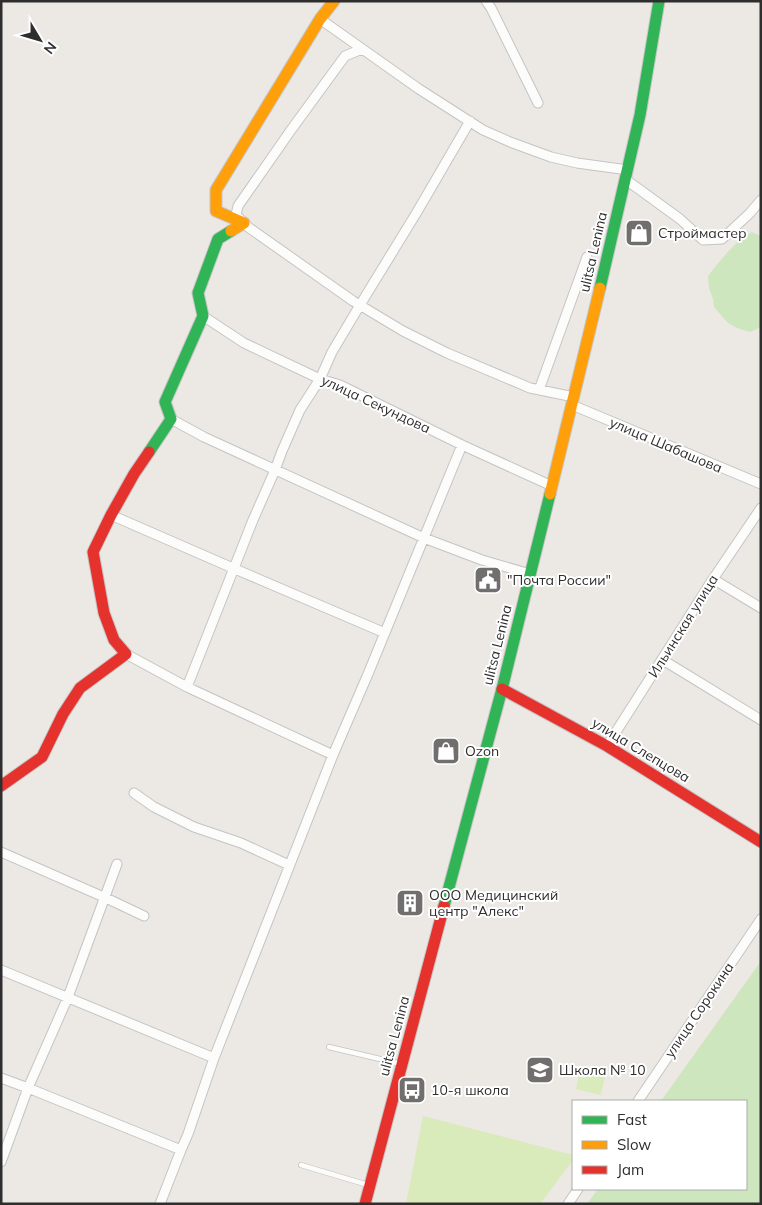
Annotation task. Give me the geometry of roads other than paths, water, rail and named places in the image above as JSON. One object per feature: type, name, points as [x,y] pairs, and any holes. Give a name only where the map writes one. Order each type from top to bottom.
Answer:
[{"type":"street","points":[[244,223],[216,211],[216,190],[320,20],[334,1]]},
{"type":"street","points":[[486,1],[538,103]]},
{"type":"street","name":"ulitsa Lenina","points":[[365,1204],[502,689],[573,401],[640,114],[659,1]]},
{"type":"street","points":[[320,20],[419,89],[483,130],[552,157],[627,174],[704,240],[722,239],[761,200]]},
{"type":"street","points":[[244,223],[236,215],[238,206],[345,56],[362,49]]},
{"type":"street","points":[[187,686],[253,520],[300,410],[320,379],[332,352],[470,122]]},
{"type":"street","points":[[244,223],[218,238],[198,293],[203,316],[165,402],[170,419],[204,438],[424,538],[482,560],[530,574]]},
{"type":"street","name":"улица Шабашова","points":[[244,223],[360,305],[403,331],[447,353],[530,388],[573,401],[761,484]]},
{"type":"street","points":[[539,390],[588,257]]},
{"type":"street","name":"улица Секундова","points":[[203,316],[244,343],[320,379],[340,385],[462,445],[552,486]]},
{"type":"street","points":[[170,419],[134,474],[93,552],[104,613],[114,640],[126,654],[187,686],[333,755]]},
{"type":"street","points":[[160,1204],[289,865],[462,445]]},
{"type":"street","name":"Ильинская улица","points":[[607,746],[713,579],[761,508]]},
{"type":"street","points":[[111,515],[234,570],[385,633]]},
{"type":"street","points":[[713,579],[761,608]]},
{"type":"street","points":[[1,786],[42,757],[80,688],[126,654]]},
{"type":"street","points":[[662,660],[761,720]]},
{"type":"street","name":"улица Слепцова","points":[[502,689],[607,746],[761,842]]},
{"type":"street","points":[[134,793],[154,808],[194,827],[241,843],[289,865]]},
{"type":"street","points":[[1,852],[144,916]]},
{"type":"street","points":[[1,1162],[28,1088],[68,997],[118,864]]},
{"type":"street","name":"улица Сорокина","points":[[639,1100],[761,919]]},
{"type":"street","points":[[1,970],[214,1058]]},
{"type":"street","points":[[1,1078],[181,1150]]},
{"type":"street","points":[[568,1204],[577,1190]]},
{"type":"lane","points":[[329,1047],[402,1064]]},
{"type":"lane","points":[[301,1165],[370,1186]]},
{"type":"place","name":"Строймастер","points":[[639,233]]},
{"type":"place","name":"\"Почта России\"","points":[[488,580]]},
{"type":"place","name":"Ozon","points":[[446,751]]},
{"type":"place","name":"ООО Медицинский центр \"Алекс\"","points":[[410,903]]},
{"type":"place","name":"Школа № 10","points":[[540,1070]]},
{"type":"place","name":"10-я школа","points":[[412,1090]]}]
